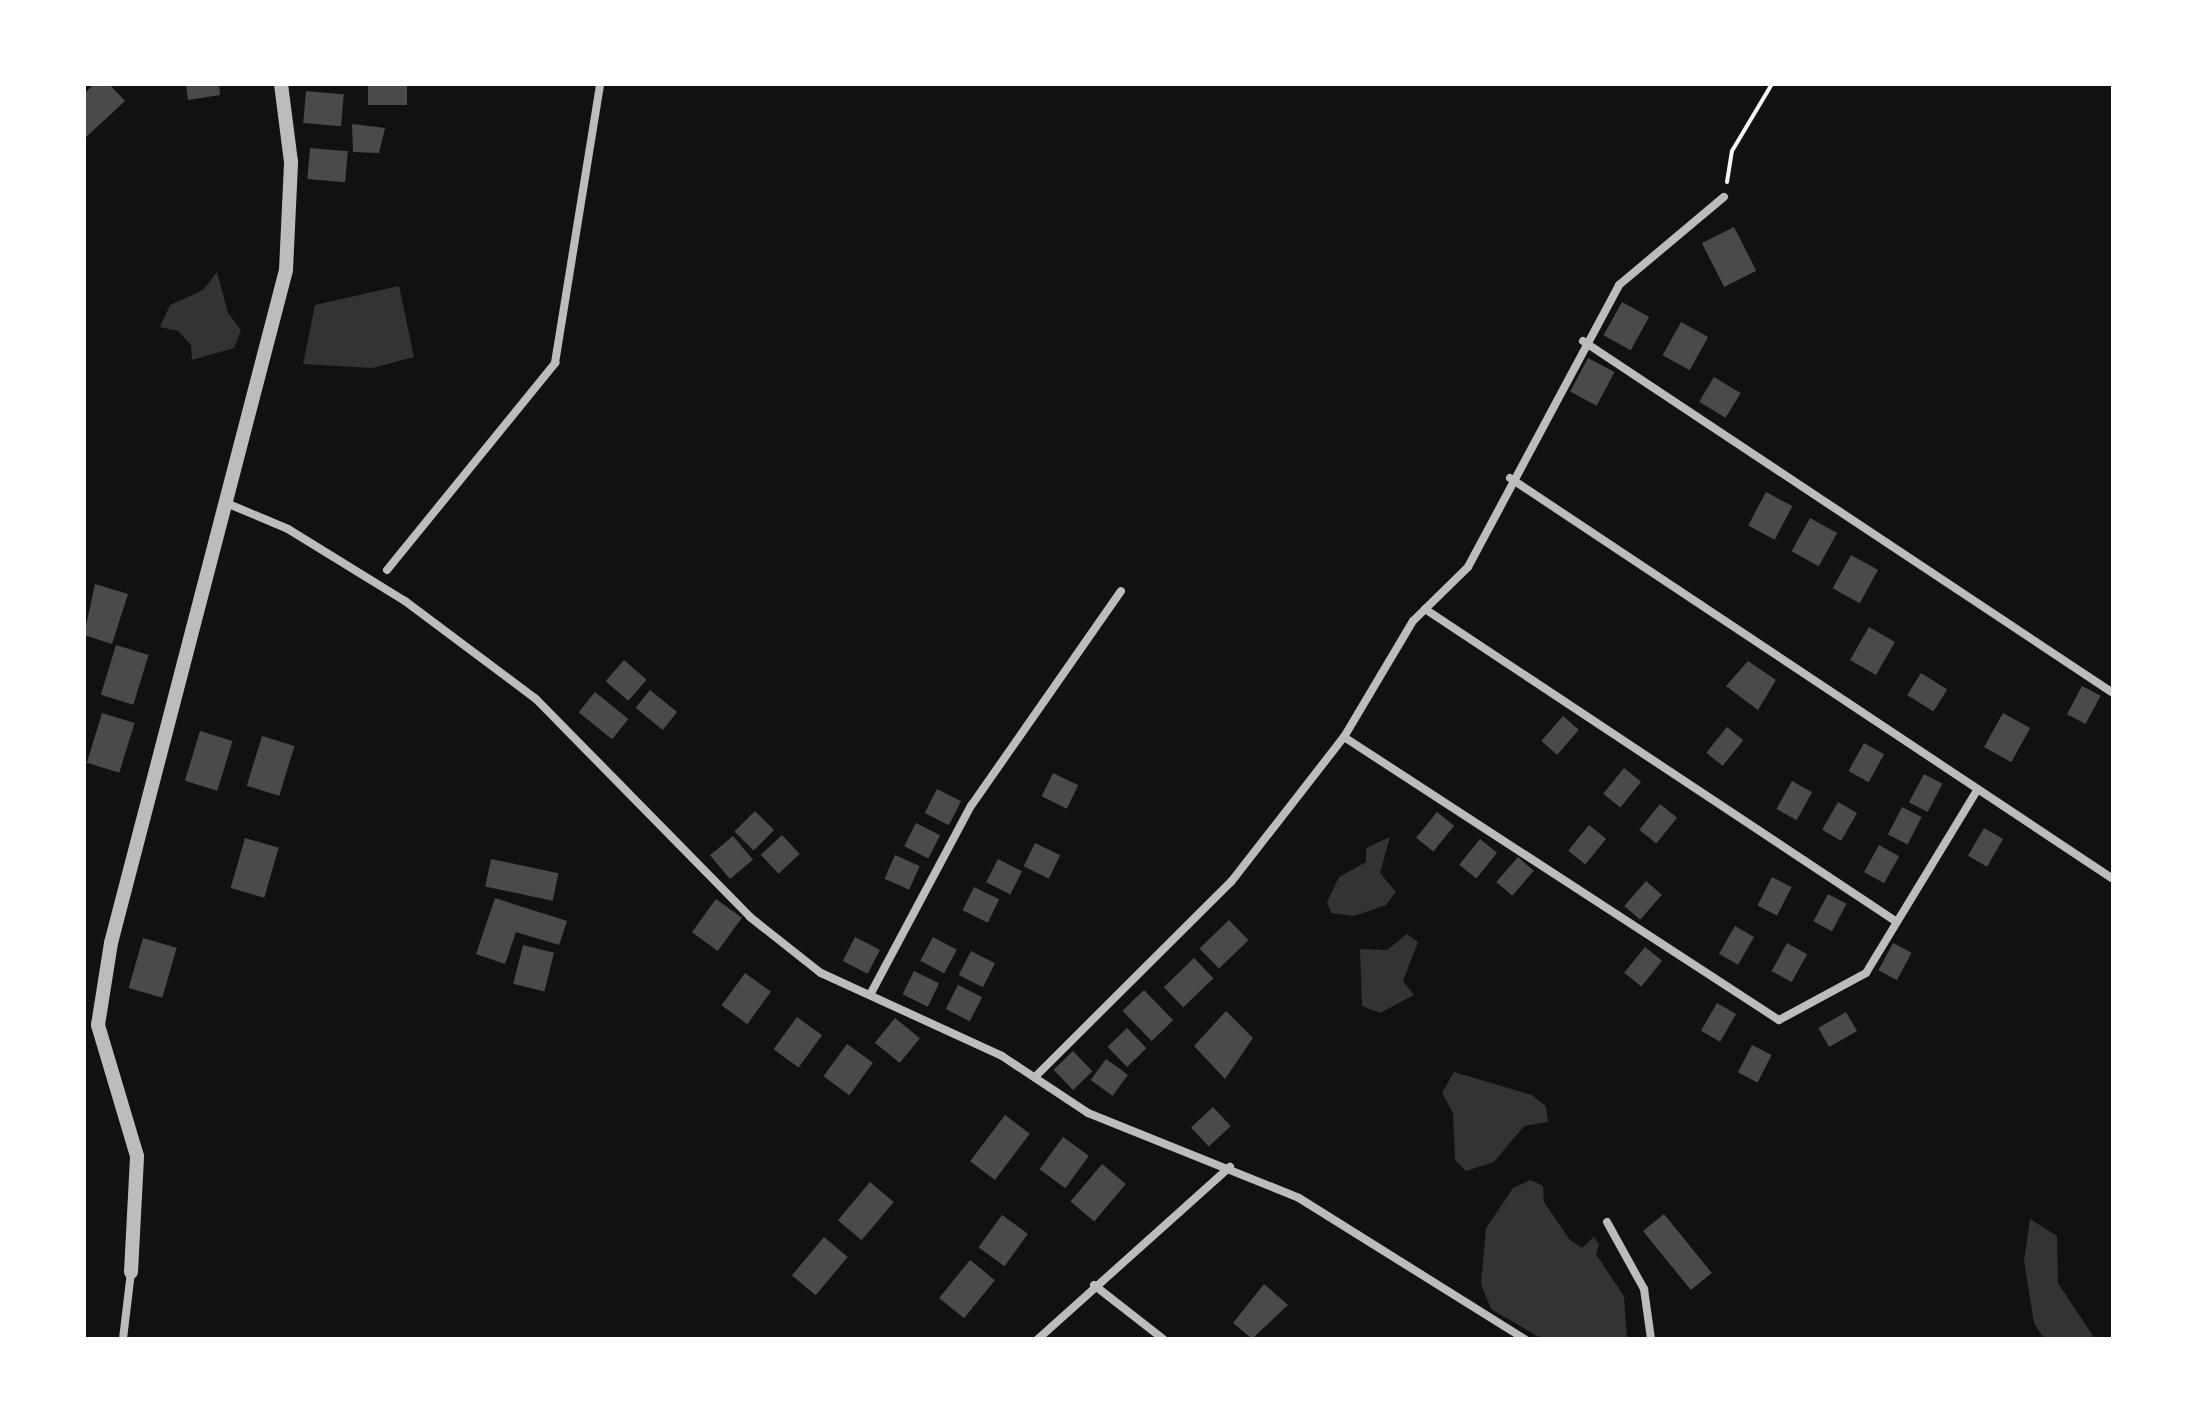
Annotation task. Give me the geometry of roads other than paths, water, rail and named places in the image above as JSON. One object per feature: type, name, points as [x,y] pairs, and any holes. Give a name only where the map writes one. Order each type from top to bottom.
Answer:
[{"type":"street","points":[[123,1339],[131,1272],[137,1156],[98,1025],[111,943],[162,739],[231,505],[286,270],[291,162],[281,84]]},
{"type":"street","points":[[387,570],[555,363],[600,84]]},
{"type":"street","points":[[1037,1075],[1231,882],[1344,737],[1425,609],[1468,567],[1510,478],[1583,341],[1619,285],[1724,197]]},
{"type":"street","points":[[1583,341],[2113,693]]},
{"type":"street","points":[[1510,478],[2113,879]]},
{"type":"street","points":[[231,505],[288,529],[405,601],[536,699],[750,917],[821,973],[871,993],[1037,1075],[1088,1113],[1156,1145],[1230,1167],[1299,1198],[1525,1339]]},
{"type":"street","points":[[871,993],[971,806],[1121,591]]},
{"type":"street","points":[[1425,609],[1897,922]]},
{"type":"street","points":[[1344,737],[1779,1020],[1866,973],[1978,789]]},
{"type":"street","points":[[1038,1339],[1094,1285],[1230,1167]]},
{"type":"street","points":[[1607,1222],[1644,1289],[1651,1339]]},
{"type":"street","points":[[1094,1285],[1163,1339]]}]
